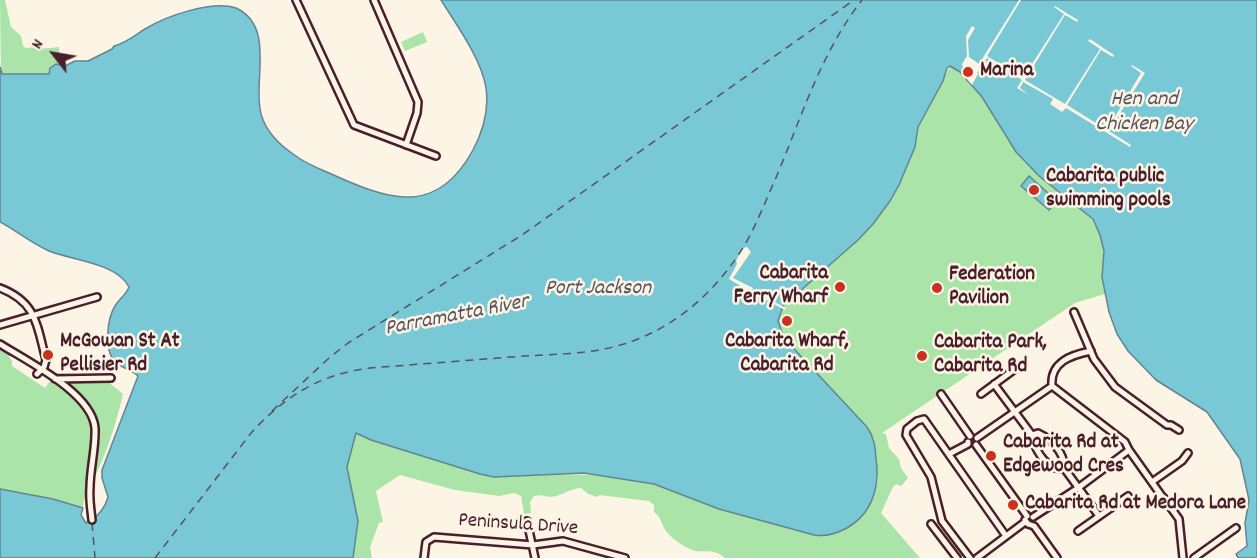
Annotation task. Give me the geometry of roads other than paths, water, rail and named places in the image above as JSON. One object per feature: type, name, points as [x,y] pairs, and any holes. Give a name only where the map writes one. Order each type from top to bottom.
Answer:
[{"type":"street","points":[[296,0],[351,122],[357,127],[436,156]]},
{"type":"street","points":[[374,0],[418,102],[417,113],[405,145]]},
{"type":"street","points":[[0,288],[22,299],[34,316],[46,360],[39,372]]},
{"type":"street","points":[[0,325],[97,297]]},
{"type":"street","points":[[1074,312],[1091,351],[1115,387],[1167,425],[1179,430]]},
{"type":"street","points":[[0,344],[39,372],[64,384],[84,402],[95,426],[90,487],[92,520]]},
{"type":"street","points":[[969,439],[977,438],[1052,386],[1054,371],[1061,362],[1091,351]]},
{"type":"street","points":[[981,394],[1015,369]]},
{"type":"street","points":[[55,379],[111,378]]},
{"type":"street","points":[[994,384],[1032,435],[1033,443],[1050,467],[1057,470],[1064,468]]},
{"type":"street","points":[[1052,386],[1125,442],[1179,519],[1183,558]]},
{"type":"street","points":[[941,394],[972,445],[976,445],[1028,518],[1035,520],[1032,524],[1057,558]]},
{"type":"street","points":[[970,558],[942,521],[931,477],[906,435],[907,429],[917,421],[924,419],[1006,536]]},
{"type":"street","points":[[1032,435],[1044,436],[1058,449],[1063,458],[1064,468],[1099,516]]},
{"type":"street","points":[[976,445],[977,438]]},
{"type":"street","points":[[949,454],[968,444],[969,439]]},
{"type":"street","points":[[977,558],[1028,518],[1078,488],[1129,450]]},
{"type":"street","points":[[1152,482],[1182,461],[1188,453]]},
{"type":"street","points":[[1078,531],[1128,496]]},
{"type":"street","points":[[527,521],[535,558]]},
{"type":"street","points":[[931,524],[957,558]]},
{"type":"street","points":[[1194,558],[1236,528]]},
{"type":"street","name":"Peninsula Drive","points":[[424,558],[426,542],[434,537],[533,545],[563,541],[606,555],[625,558]]},
{"type":"water","name":"Port Jackson","points":[[441,0],[1257,0],[1257,558],[1238,558],[1236,554],[1247,546],[1245,523],[1249,500],[1240,459],[1207,412],[1156,380],[1128,351],[1117,334],[1109,312],[1102,277],[1104,251],[1093,219],[1039,176],[1016,152],[982,97],[960,72],[950,66],[918,127],[915,147],[890,201],[858,240],[783,306],[778,321],[784,338],[867,427],[873,438],[877,468],[875,489],[862,516],[845,529],[830,535],[814,535],[719,509],[654,484],[584,473],[494,477],[371,440],[356,433],[347,467],[358,521],[353,558],[0,558],[0,489],[53,499],[83,508],[81,515],[86,523],[100,512],[108,497],[102,470],[138,376],[116,363],[109,349],[110,318],[115,306],[129,287],[123,279],[104,267],[49,251],[0,222],[0,67],[2,74],[49,74],[50,68],[56,64],[65,66],[75,61],[88,61],[154,24],[177,15],[215,6],[236,8],[248,17],[256,28],[260,57],[259,104],[264,123],[274,138],[298,158],[358,186],[396,196],[413,197],[430,193],[445,185],[459,171],[477,143],[486,112],[487,96],[484,77],[468,42]]},
{"type":"water","points":[[1029,176],[1057,201],[1049,210],[1021,186]]},
{"type":"place","name":"Marina","points":[[968,72]]},
{"type":"place","name":"Cabarita public swimming pools","points":[[1034,190]]},
{"type":"place","name":"Cabarita Ferry Wharf","points":[[840,287]]},
{"type":"place","name":"Federation Pavilion","points":[[937,288]]},
{"type":"place","name":"Cabarita Wharf, Cabarita Rd","points":[[787,321]]},
{"type":"place","name":"McGowan St At Pellisier Rd","points":[[48,355]]},
{"type":"place","name":"Cabarita Park, Cabarita Rd","points":[[922,356]]},
{"type":"place","name":"Cabarita Rd at Edgewood Cres","points":[[991,456]]},
{"type":"place","name":"Cabarita Rd at Medora Lane","points":[[1013,505]]},
{"type":"water label","name":"Hen and Chicken Bay","points":[[1144,114]]},
{"type":"water label","name":"Parramatta River","points":[[457,317]]}]
